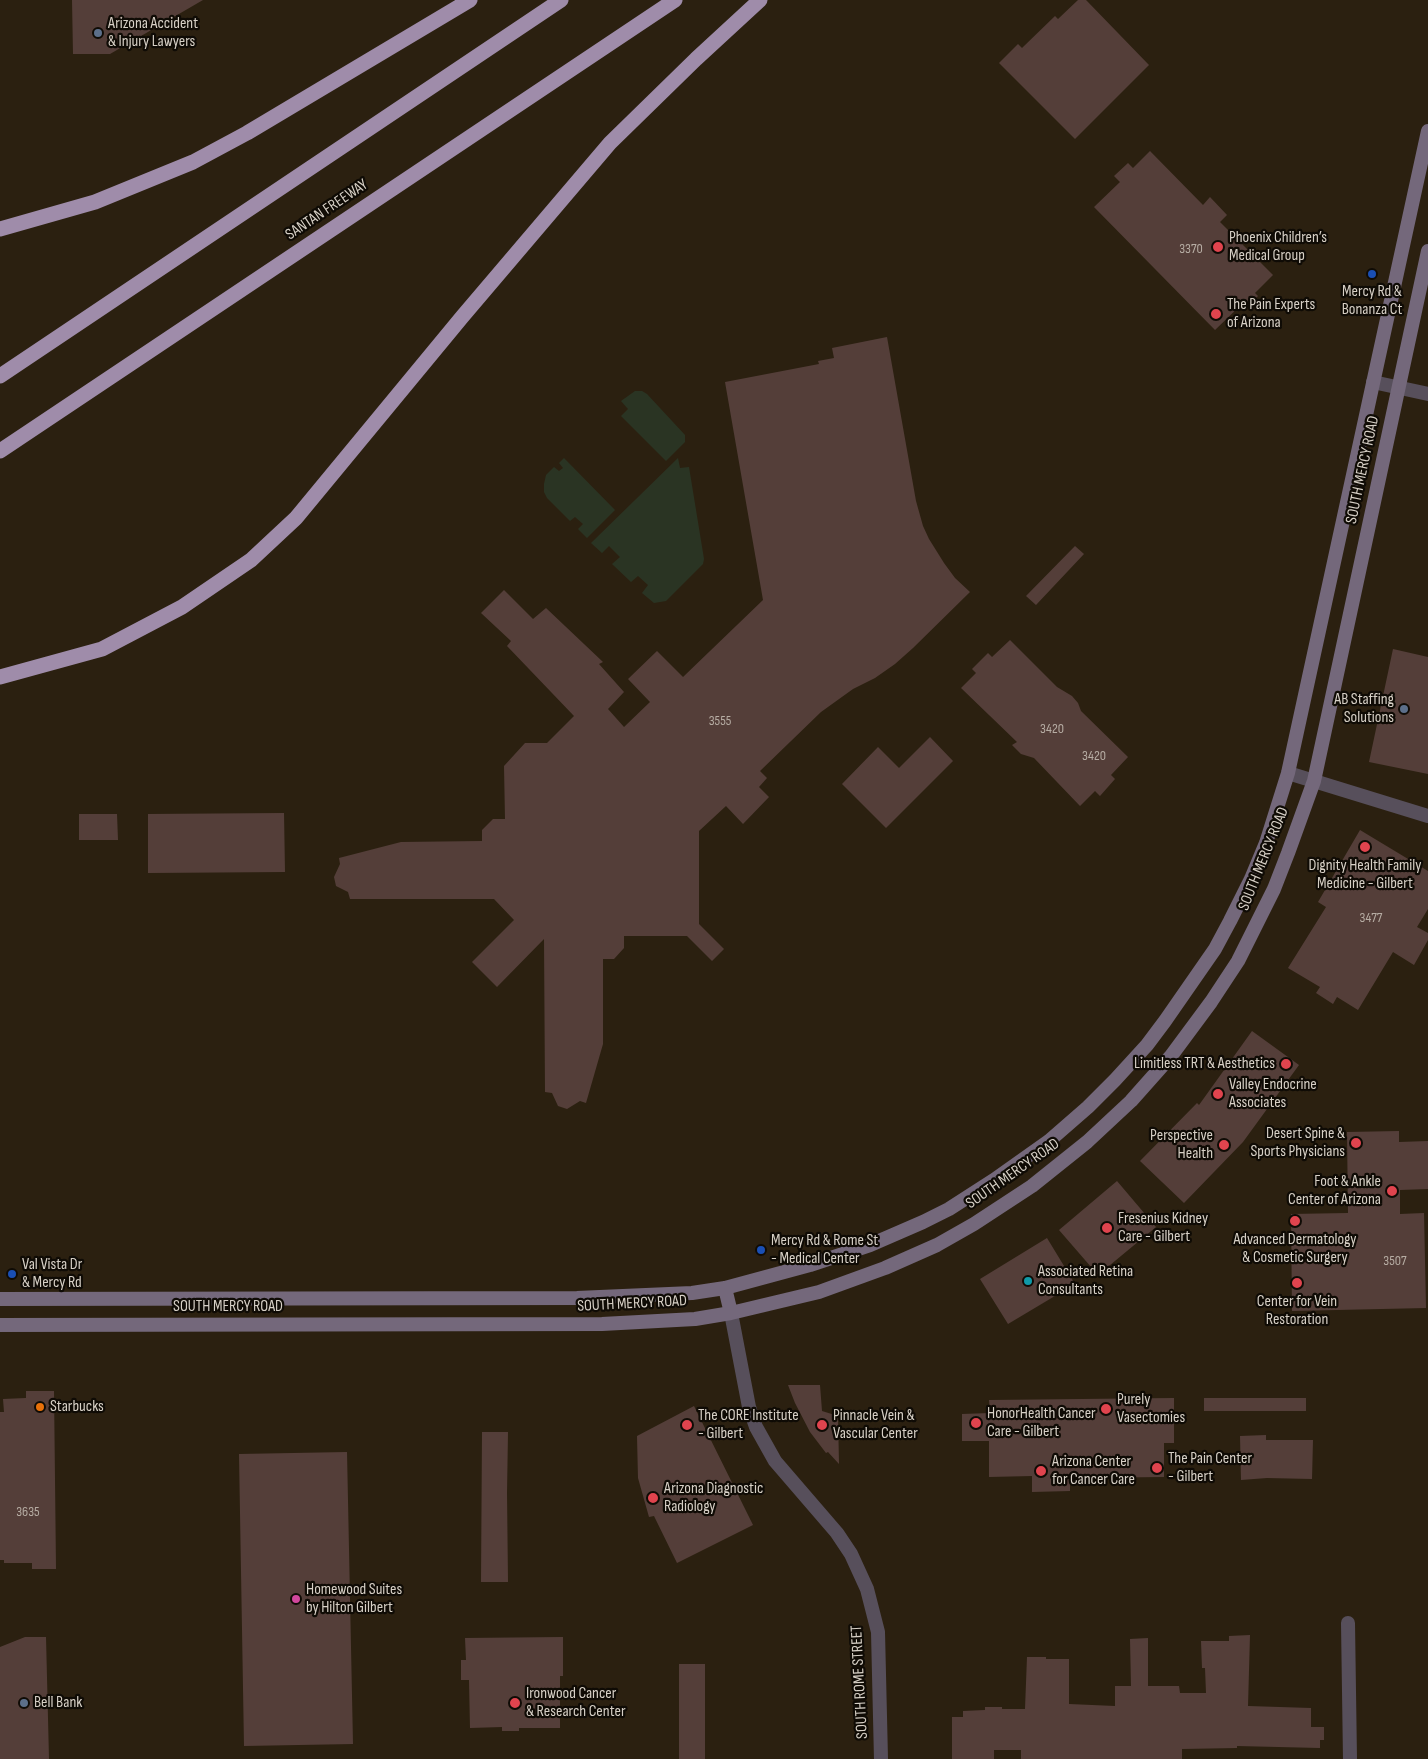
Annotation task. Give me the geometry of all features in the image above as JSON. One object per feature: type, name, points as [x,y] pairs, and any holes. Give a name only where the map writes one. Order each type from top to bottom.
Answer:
[{"type":"highway","points":[[0,229],[95,202],[193,162],[247,133],[470,0]]},
{"type":"highway","points":[[0,376],[561,0]]},
{"type":"highway","name":"SANTAN FREEWAY","points":[[0,451],[674,0]]},
{"type":"highway","points":[[0,677],[102,649],[182,607],[251,560],[296,518],[462,317],[610,143],[760,0]]},
{"type":"main road","name":"SOUTH MERCY ROAD","points":[[0,1300],[510,1298],[692,1294],[725,1288],[810,1265],[870,1245],[949,1209],[1049,1141],[1088,1107],[1147,1045],[1215,948],[1251,879],[1266,843],[1288,773],[1428,131]]},
{"type":"main road","name":"SOUTH MERCY ROAD","points":[[0,1325],[602,1324],[695,1319],[731,1313],[820,1292],[885,1268],[937,1245],[982,1219],[1032,1186],[1087,1142],[1131,1100],[1187,1036],[1238,961],[1274,890],[1314,781],[1428,251]]},
{"type":"main road","points":[[725,1288],[731,1313]]},
{"type":"street","points":[[1373,382],[1428,394]]},
{"type":"street","points":[[1288,773],[1428,816]]},
{"type":"street","name":"SOUTH ROME STREET","points":[[731,1313],[749,1407],[756,1427],[775,1461],[837,1534],[851,1554],[867,1589],[878,1641],[881,1759]]},
{"type":"street","points":[[1348,1623],[1350,1759]]},
{"type":"green space","points":[[635,391],[642,391],[647,394],[685,435],[685,442],[666,461],[621,416],[628,409],[621,401]]},
{"type":"green space","points":[[564,458],[615,510],[587,538],[578,529],[583,524],[575,517],[570,521],[547,498],[544,492],[546,475],[554,467],[559,471],[563,468],[559,463]]},
{"type":"green space","points":[[678,458],[680,468],[689,467],[704,559],[703,564],[666,601],[654,603],[642,593],[648,585],[638,576],[631,582],[612,564],[620,557],[609,546],[602,553],[591,543]]},
{"type":"building","points":[[72,0],[203,0],[110,54],[73,54]]},
{"type":"building","points":[[1078,0],[1086,0],[1149,65],[1075,139],[999,63],[1018,44],[1022,48],[1055,16],[1058,19]]},
{"type":"building","points":[[1150,151],[1203,205],[1210,197],[1227,215],[1220,222],[1273,275],[1255,293],[1258,296],[1246,308],[1242,304],[1215,330],[1094,207],[1120,182],[1114,176],[1128,163],[1133,168]]},
{"type":"building","points":[[887,337],[916,501],[923,526],[944,563],[955,578],[970,592],[895,664],[875,678],[853,689],[821,712],[760,771],[767,778],[759,787],[769,797],[743,824],[726,806],[699,831],[699,924],[724,949],[712,961],[687,936],[624,936],[624,948],[614,959],[603,959],[603,1044],[586,1103],[580,1101],[567,1109],[558,1106],[552,1093],[545,1092],[544,939],[497,987],[472,962],[514,920],[494,899],[350,899],[348,892],[336,886],[334,877],[340,864],[339,858],[401,842],[482,841],[482,830],[493,819],[505,819],[504,766],[525,743],[547,743],[574,716],[507,646],[511,641],[481,613],[504,590],[533,619],[546,608],[603,662],[599,664],[624,692],[608,709],[624,727],[650,702],[628,679],[657,651],[683,677],[763,600],[725,382],[819,364],[818,361],[834,358],[832,348]]},
{"type":"building","points":[[1075,546],[1084,554],[1036,605],[1026,596]]},
{"type":"building","points":[[1010,640],[1057,687],[1072,696],[1078,703],[1081,711],[1128,757],[1111,775],[1115,779],[1100,796],[1095,791],[1080,806],[1034,758],[1021,754],[1012,745],[1017,742],[961,688],[976,673],[972,669],[988,653],[992,657]]},
{"type":"building","name":"AB Staffing Solutions","points":[[1393,649],[1428,657],[1428,774],[1369,762]]},
{"type":"building","points":[[930,737],[953,761],[886,828],[842,784],[878,747],[899,768]]},
{"type":"building","points":[[284,813],[285,872],[148,873],[148,814]]},
{"type":"building","points":[[79,814],[117,814],[118,840],[79,840]]},
{"type":"building","points":[[1360,830],[1428,871],[1428,909],[1417,927],[1428,933],[1428,940],[1414,965],[1393,952],[1358,1010],[1337,997],[1333,1004],[1316,993],[1320,987],[1288,968],[1326,907],[1318,902]]},
{"type":"building","points":[[1252,1031],[1299,1065],[1243,1142],[1184,1203],[1140,1161],[1197,1103],[1199,1105]]},
{"type":"building","points":[[1399,1131],[1399,1142],[1428,1141],[1428,1189],[1400,1190],[1400,1214],[1424,1213],[1426,1308],[1292,1311],[1291,1214],[1348,1213],[1347,1132]]},
{"type":"building","name":"Fresenius Kidney Care - Gilbert","points":[[1117,1181],[1156,1227],[1098,1275],[1059,1230]]},
{"type":"building","name":"Associated Retina Consultants","points":[[1047,1238],[1075,1284],[1008,1324],[980,1279]]},
{"type":"building","name":"Pinnacle Vein & Vascular Center","points":[[788,1385],[820,1385],[822,1411],[838,1416],[839,1464],[828,1452],[826,1453],[810,1432]]},
{"type":"building","points":[[26,1391],[54,1391],[56,1569],[32,1569],[32,1563],[4,1563],[4,1560],[0,1560],[0,1412],[4,1412],[3,1399],[26,1398]]},
{"type":"building","points":[[1174,1398],[1174,1443],[1164,1443],[1164,1477],[1070,1478],[1070,1491],[1032,1492],[1032,1476],[989,1477],[989,1441],[962,1441],[962,1414],[990,1413],[989,1400]]},
{"type":"building","points":[[1204,1398],[1306,1398],[1306,1411],[1204,1411]]},
{"type":"building","points":[[694,1406],[753,1525],[677,1563],[654,1516],[649,1517],[638,1478],[637,1436]]},
{"type":"building","points":[[482,1432],[508,1432],[508,1582],[481,1582]]},
{"type":"building","points":[[1266,1435],[1266,1440],[1313,1440],[1312,1479],[1267,1478],[1241,1480],[1240,1436]]},
{"type":"building","name":"Homewood Suites by Hilton Gilbert","points":[[347,1452],[353,1744],[244,1746],[239,1454]]},
{"type":"building","points":[[1250,1635],[1248,1706],[1311,1708],[1311,1727],[1324,1727],[1324,1740],[1320,1740],[1320,1748],[1237,1746],[1237,1748],[1182,1749],[1182,1759],[1021,1759],[1021,1750],[994,1750],[994,1759],[952,1759],[952,1717],[963,1717],[963,1711],[985,1710],[985,1707],[1025,1709],[1027,1657],[1069,1659],[1069,1704],[1115,1706],[1115,1686],[1131,1686],[1130,1639],[1148,1638],[1148,1686],[1179,1686],[1180,1693],[1206,1693],[1205,1668],[1202,1668],[1201,1641],[1229,1641],[1229,1636]]},
{"type":"building","name":"Bell Bank","points":[[25,1637],[46,1637],[49,1759],[0,1759],[0,1647]]},
{"type":"building","name":"Ironwood Cancer & Research Center","points":[[563,1637],[563,1676],[560,1676],[560,1728],[519,1728],[519,1731],[502,1731],[502,1727],[470,1728],[469,1680],[461,1680],[461,1660],[466,1660],[465,1638]]},
{"type":"building","points":[[679,1664],[705,1664],[705,1759],[679,1759]]},
{"type":"place","name":"Arizona Accident & Injury Lawyers","points":[[98,33]]},
{"type":"place","name":"Phoenix Children’s Medical Group","points":[[1218,247]]},
{"type":"place","name":"Mercy Rd & Bonanza Ct","points":[[1372,274]]},
{"type":"place","name":"The Pain Experts of Arizona","points":[[1216,314]]},
{"type":"place","name":"AB Staffing Solutions","points":[[1404,709]]},
{"type":"place","name":"Dignity Health Family Medicine - Gilbert","points":[[1365,847]]},
{"type":"place","name":"Limitless TRT & Aesthetics","points":[[1286,1064]]},
{"type":"place","name":"Valley Endocrine Associates","points":[[1218,1094]]},
{"type":"place","name":"Desert Spine & Sports Physicians","points":[[1356,1143]]},
{"type":"place","name":"Perspective Health","points":[[1224,1145]]},
{"type":"place","name":"Foot & Ankle Center of Arizona","points":[[1392,1191]]},
{"type":"place","name":"Advanced Dermatology & Cosmetic Surgery","points":[[1295,1221]]},
{"type":"place","name":"Fresenius Kidney Care - Gilbert","points":[[1107,1228]]},
{"type":"place","name":"Mercy Rd & Rome St - Medical Center","points":[[761,1250]]},
{"type":"place","name":"Val Vista Dr & Mercy Rd","points":[[12,1274]]},
{"type":"place","name":"Associated Retina Consultants","points":[[1028,1281]]},
{"type":"place","name":"Center for Vein Restoration","points":[[1297,1283]]},
{"type":"place","name":"Starbucks","points":[[40,1407]]},
{"type":"place","name":"Purely Vasectomies","points":[[1106,1409]]},
{"type":"place","name":"HonorHealth Cancer Care - Gilbert","points":[[976,1423]]},
{"type":"place","name":"The CORE Institute - Gilbert","points":[[687,1425]]},
{"type":"place","name":"Pinnacle Vein & Vascular Center","points":[[822,1425]]},
{"type":"place","name":"The Pain Center - Gilbert","points":[[1157,1468]]},
{"type":"place","name":"Arizona Center for Cancer Care","points":[[1041,1471]]},
{"type":"place","name":"Arizona Diagnostic Radiology","points":[[653,1498]]},
{"type":"place","name":"Homewood Suites by Hilton Gilbert","points":[[296,1599]]},
{"type":"place","name":"Bell Bank","points":[[24,1703]]},
{"type":"place","name":"Ironwood Cancer & Research Center","points":[[515,1703]]}]
